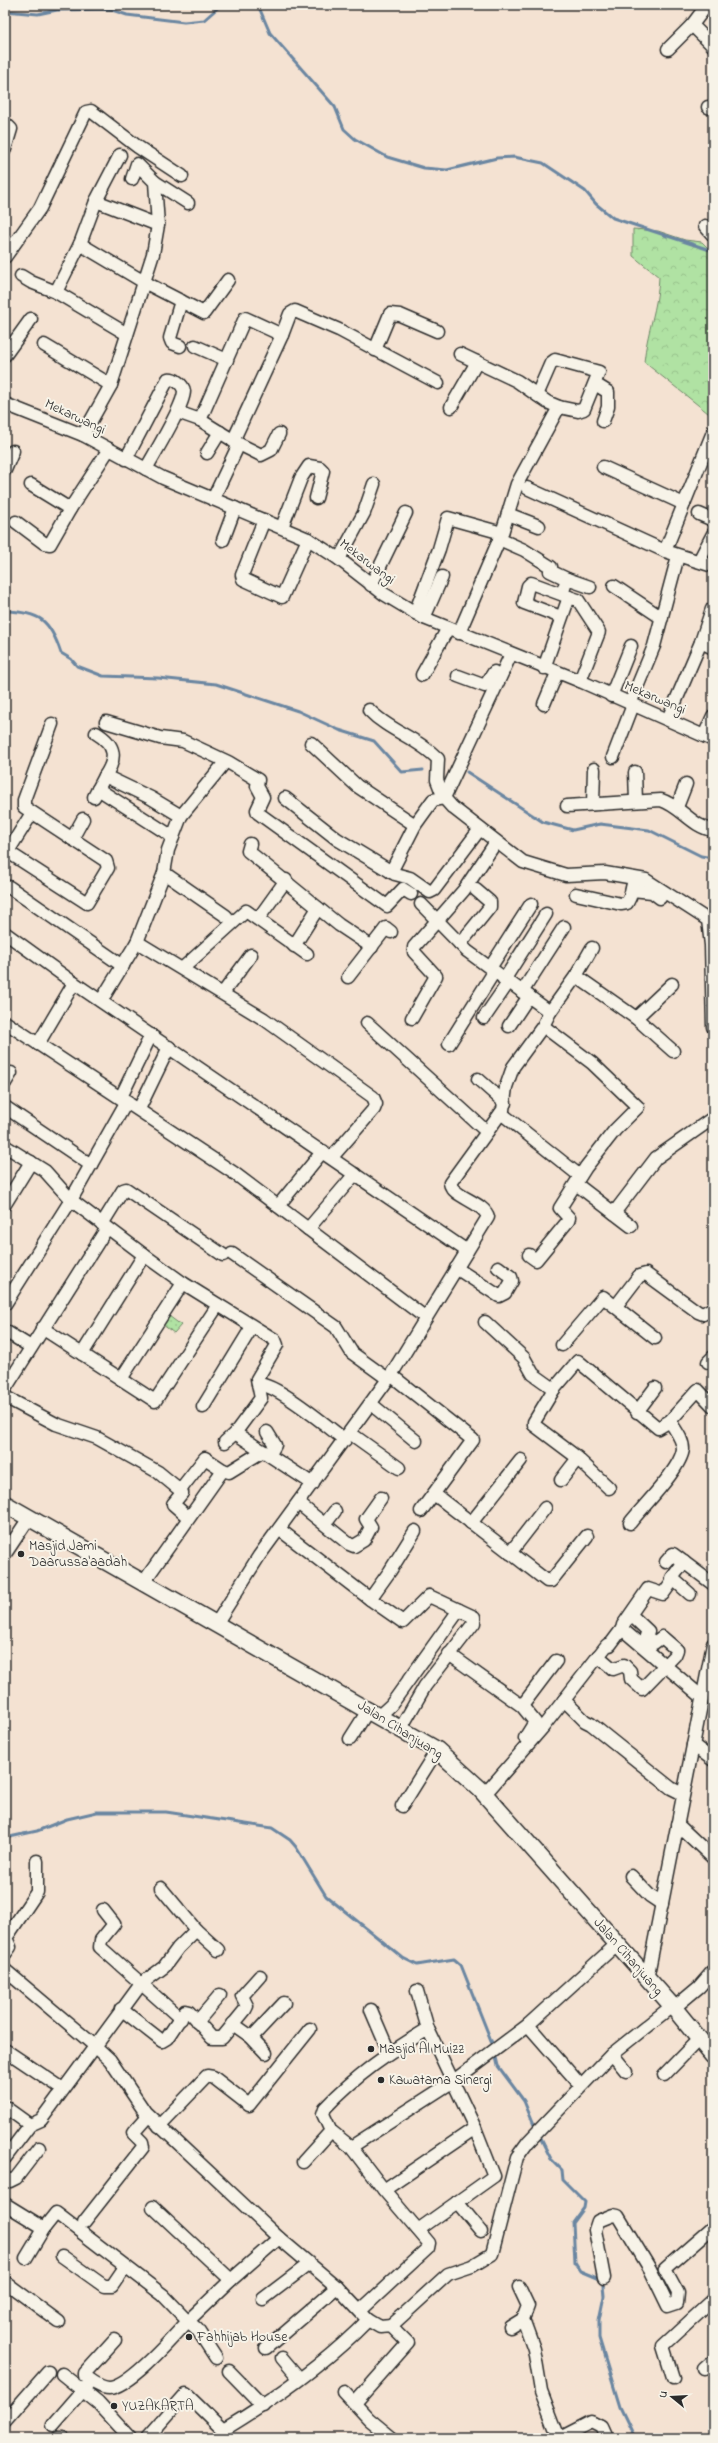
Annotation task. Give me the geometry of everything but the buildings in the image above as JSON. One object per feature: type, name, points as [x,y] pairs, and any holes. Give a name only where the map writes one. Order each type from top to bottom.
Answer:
[{"type":"main road","name":"Jalan Cihanjuang","points":[[5,1504],[401,1728],[437,1750],[483,1791],[646,1979],[673,2007],[698,2040],[713,2056]]},
{"type":"street","points":[[668,49],[692,25],[707,5]]},
{"type":"street","points":[[692,25],[713,46]]},
{"type":"street","points":[[5,257],[40,208],[86,112],[91,111],[182,176]]},
{"type":"street","points":[[5,123],[11,129],[5,149]]},
{"type":"street","points":[[56,292],[80,244],[96,201],[120,155]]},
{"type":"street","points":[[132,179],[137,164],[155,182],[188,203]]},
{"type":"street","points":[[84,435],[111,385],[153,254],[158,225],[155,182]]},
{"type":"street","points":[[96,201],[158,225]]},
{"type":"street","points":[[80,244],[144,282],[204,313],[228,280]]},
{"type":"street","points":[[21,276],[30,282],[56,292],[127,334]]},
{"type":"street","points":[[180,346],[172,343],[170,338],[181,301]]},
{"type":"street","points":[[213,499],[290,314],[295,312],[338,330],[438,383]]},
{"type":"street","points":[[375,350],[390,314],[400,315],[437,331]]},
{"type":"street","points":[[200,420],[245,318],[282,335]]},
{"type":"street","points":[[5,355],[31,319]]},
{"type":"street","points":[[44,345],[111,385]]},
{"type":"street","points":[[195,346],[227,360]]},
{"type":"street","points":[[460,354],[516,381],[537,395],[559,407],[581,411],[584,409],[599,372],[555,360],[551,363],[537,395]]},
{"type":"street","points":[[451,407],[477,362]]},
{"type":"street","points":[[126,458],[168,379],[174,380],[183,387],[184,393],[176,412],[146,469]]},
{"type":"street","points":[[595,384],[608,392],[608,407],[603,421]]},
{"type":"street","name":"Mekarwangi","points":[[5,404],[84,435],[146,469],[308,539],[339,559],[371,585],[419,615],[453,631],[668,719],[709,738]]},
{"type":"street","points":[[422,675],[453,631],[501,536],[517,484],[559,407]]},
{"type":"street","points":[[183,414],[200,420],[261,455],[271,450],[279,434]]},
{"type":"street","points":[[207,453],[220,432]]},
{"type":"street","points":[[664,551],[713,432]]},
{"type":"street","points":[[16,522],[44,543],[50,544],[70,509],[109,449]]},
{"type":"street","points":[[5,470],[13,452]]},
{"type":"street","points":[[282,527],[301,478],[309,466],[314,466],[323,471],[316,498]]},
{"type":"street","points":[[603,467],[684,504]]},
{"type":"street","points":[[339,559],[364,513],[374,484]]},
{"type":"street","points":[[31,485],[70,509]]},
{"type":"street","points":[[526,488],[664,551],[713,566]]},
{"type":"street","points":[[223,540],[235,508]]},
{"type":"street","points":[[371,585],[406,513]]},
{"type":"street","points":[[508,514],[539,526]]},
{"type":"street","points":[[699,514],[713,520]]},
{"type":"street","points":[[419,615],[448,518],[501,536],[551,567],[550,571],[590,587]]},
{"type":"street","points":[[264,520],[242,575],[243,579],[282,597],[308,539]]},
{"type":"street","points":[[699,561],[713,534]]},
{"type":"street","points":[[613,757],[654,646],[678,556]]},
{"type":"street","points":[[419,615],[442,577]]},
{"type":"street","points":[[544,668],[561,617],[567,579]]},
{"type":"street","points":[[561,617],[524,603],[530,583],[578,600],[599,632],[580,682]]},
{"type":"street","points":[[614,586],[662,618]]},
{"type":"street","points":[[668,719],[701,642],[712,609]]},
{"type":"street","points":[[701,642],[713,648]]},
{"type":"street","points":[[611,696],[631,646]]},
{"type":"street","points":[[458,676],[485,686],[488,685],[507,653]]},
{"type":"street","points":[[444,798],[507,653]]},
{"type":"street","points":[[544,704],[557,673]]},
{"type":"street","points":[[369,710],[377,719],[422,744],[438,759],[437,780],[444,798],[452,807],[480,830],[523,862],[566,875],[605,873],[652,892],[673,908]]},
{"type":"street","points":[[709,738],[713,716]]},
{"type":"street","points":[[106,722],[160,738],[183,741],[228,762],[258,780],[257,786],[263,797],[257,810],[258,814],[326,864],[387,906],[403,889],[411,894]]},
{"type":"street","points":[[32,813],[6,854],[87,903],[108,868],[108,864],[24,807],[24,800],[52,724]]},
{"type":"street","points":[[96,733],[105,739],[114,755],[113,764],[96,793],[173,837]]},
{"type":"street","points":[[311,743],[357,786],[415,825]]},
{"type":"street","points":[[101,1001],[137,942],[164,873],[173,837],[181,816],[222,766]]},
{"type":"street","points":[[593,804],[594,769]]},
{"type":"street","points":[[635,772],[636,801]]},
{"type":"street","points":[[105,776],[151,798],[181,816]]},
{"type":"street","points":[[677,807],[686,784]]},
{"type":"street","points":[[285,798],[337,839],[391,872],[410,878],[426,890],[434,890],[480,830]]},
{"type":"street","points":[[391,872],[415,825],[432,800],[444,798]]},
{"type":"street","points":[[567,806],[661,800],[677,807],[698,825],[713,830]]},
{"type":"street","points":[[72,839],[83,819]]},
{"type":"street","points":[[412,1018],[435,981],[436,976],[414,952],[414,947],[438,922],[464,890],[496,842]]},
{"type":"street","points":[[250,844],[248,851],[286,880],[339,925],[372,947]]},
{"type":"street","points":[[164,873],[226,916]]},
{"type":"street","points":[[258,919],[286,880]]},
{"type":"street","points":[[633,885],[646,880],[708,920],[711,946],[713,1027]]},
{"type":"street","points":[[576,894],[621,904],[627,903],[633,885]]},
{"type":"street","points":[[9,887],[123,966]]},
{"type":"street","points":[[460,944],[490,907],[490,902],[476,890]]},
{"type":"street","points":[[421,904],[460,944],[499,976],[550,1012]]},
{"type":"street","points":[[484,1018],[499,976],[531,904]]},
{"type":"street","points":[[294,946],[318,908]]},
{"type":"street","points":[[183,968],[246,911],[294,946],[308,954]]},
{"type":"street","points":[[449,1044],[546,914]]},
{"type":"street","points":[[509,1026],[525,994],[564,927]]},
{"type":"street","points":[[348,977],[386,928],[391,932]]},
{"type":"street","points":[[5,933],[74,983],[328,1154],[467,1251]]},
{"type":"street","points":[[137,942],[223,993],[314,1053],[373,1097],[376,1104],[374,1109],[278,1206]]},
{"type":"street","points":[[216,1624],[259,1556],[390,1377],[488,1217],[486,1211],[453,1189],[450,1184],[503,1108],[506,1087],[513,1067],[543,1026],[550,1012],[576,976],[592,948]]},
{"type":"street","points":[[223,993],[251,955]]},
{"type":"street","points":[[576,976],[636,1018],[673,1051]]},
{"type":"street","points":[[38,1044],[74,983]]},
{"type":"street","points":[[636,1018],[672,984]]},
{"type":"street","points":[[5,1022],[124,1099],[234,1173],[426,1318]]},
{"type":"street","points":[[367,1023],[487,1132]]},
{"type":"street","points":[[529,1255],[536,1260],[568,1221],[569,1218],[560,1208],[578,1180],[615,1130],[638,1107],[592,1062],[543,1026]]},
{"type":"street","points":[[5,1304],[71,1200],[91,1165],[124,1099],[152,1035]]},
{"type":"street","points":[[139,1109],[169,1046]]},
{"type":"street","points":[[478,1079],[503,1108],[578,1180],[614,1213],[631,1226]]},
{"type":"street","points":[[5,1107],[91,1165]]},
{"type":"street","points":[[614,1213],[656,1158],[713,1118]]},
{"type":"street","points":[[5,1146],[45,1171],[71,1200],[144,1255],[183,1283],[275,1340],[277,1345],[257,1379],[261,1398],[235,1434],[225,1442]]},
{"type":"street","points":[[5,1204],[31,1162]]},
{"type":"street","points":[[308,1229],[355,1174]]},
{"type":"street","points":[[5,1389],[9,1374],[31,1347],[104,1226],[123,1190],[126,1189],[336,1327],[352,1353],[390,1377],[473,1438],[473,1443],[421,1511]]},
{"type":"street","points":[[82,1354],[144,1255]]},
{"type":"street","points":[[456,1268],[499,1296],[505,1293],[512,1281],[511,1277],[498,1267]]},
{"type":"street","points":[[616,1306],[639,1276],[646,1274],[698,1312],[703,1314],[713,1308]]},
{"type":"street","points":[[121,1379],[183,1283]]},
{"type":"street","points":[[562,1345],[602,1298],[616,1306],[655,1338]]},
{"type":"street","points":[[42,1328],[154,1401],[158,1400],[218,1305]]},
{"type":"street","points":[[485,1322],[524,1358],[533,1374],[554,1389]]},
{"type":"street","points":[[203,1407],[252,1327]]},
{"type":"street","points":[[5,1331],[31,1347]]},
{"type":"street","points":[[609,1488],[578,1459],[534,1425],[534,1419],[554,1389],[580,1361],[637,1412],[658,1428],[670,1421],[698,1390],[713,1406]]},
{"type":"street","points":[[258,1384],[264,1384],[399,1468]]},
{"type":"street","points":[[637,1412],[656,1388]]},
{"type":"street","points":[[5,1397],[56,1424],[97,1438],[158,1472],[180,1490],[182,1493],[173,1506],[189,1518]]},
{"type":"street","points":[[370,1404],[416,1441]]},
{"type":"street","points":[[630,1523],[677,1465],[683,1450],[682,1441],[670,1421]]},
{"type":"street","points":[[180,1490],[204,1459],[229,1472],[267,1453],[275,1445],[267,1432]]},
{"type":"street","points":[[235,1434],[267,1453],[313,1484]]},
{"type":"street","points":[[561,1480],[578,1459]]},
{"type":"street","points":[[472,1523],[521,1460]]},
{"type":"street","points":[[143,1583],[223,1470]]},
{"type":"street","points":[[434,1494],[542,1579],[551,1581],[587,1536]]},
{"type":"street","points":[[298,1504],[349,1544],[354,1546],[359,1544],[371,1528],[366,1519],[381,1498]]},
{"type":"street","points":[[510,1553],[545,1508]]},
{"type":"street","points":[[325,1524],[335,1511]]},
{"type":"street","points":[[5,1554],[29,1518]]},
{"type":"street","points":[[279,1529],[370,1599],[403,1622],[428,1596],[474,1617],[474,1623],[425,1686],[401,1728]]},
{"type":"street","points":[[370,1599],[390,1571],[415,1531]]},
{"type":"street","points":[[666,1562],[672,1554],[713,1584]]},
{"type":"street","points":[[483,1791],[564,1700],[598,1656],[622,1630],[621,1627],[648,1589],[663,1594],[684,1562]]},
{"type":"street","points":[[673,1580],[690,1594]]},
{"type":"street","points":[[350,1739],[374,1713],[391,1705],[459,1610]]},
{"type":"street","points":[[598,1656],[613,1669],[624,1665],[630,1671],[631,1679],[641,1689],[677,1650],[662,1637],[654,1644],[646,1636],[648,1631],[631,1614]]},
{"type":"street","points":[[622,1630],[663,1665],[706,1693]]},
{"type":"street","points":[[646,1979],[693,1745],[706,1693],[713,1644]]},
{"type":"street","points":[[449,1654],[522,1706],[534,1720],[534,1726],[483,1791]]},
{"type":"street","points":[[522,1706],[556,1661]]},
{"type":"street","points":[[564,1700],[585,1722],[591,1724],[671,1788],[683,1794]]},
{"type":"street","points":[[693,1745],[713,1760]]},
{"type":"street","points":[[402,1806],[437,1750]]},
{"type":"street","points":[[677,1824],[713,1858]]},
{"type":"street","points":[[5,1954],[10,1947],[6,1938],[37,1892],[36,1861]]},
{"type":"street","points":[[630,1876],[650,1896],[662,1904]]},
{"type":"street","points":[[161,1888],[196,1930],[218,1950]]},
{"type":"street","points":[[103,1910],[114,1924],[101,1940],[100,1946],[181,2019]]},
{"type":"street","points":[[5,2158],[30,2124],[41,2120],[141,1984],[164,1967],[178,1948],[196,1930]]},
{"type":"street","points":[[351,2147],[452,2082],[528,2025],[617,1944]]},
{"type":"street","points":[[5,1970],[110,2060],[148,2116],[280,2238],[337,2287],[361,2310],[368,2320],[380,2327],[391,2326],[444,2276],[453,2271],[472,2266],[492,2254],[517,2157],[528,2142],[612,2054],[699,1987],[713,1971]]},
{"type":"street","points":[[122,2009],[162,2041],[167,2038],[181,2019],[183,2012],[187,2011],[215,2039],[222,2038],[247,2006],[242,1996],[260,1976]]},
{"type":"street","points":[[417,1991],[428,2029],[475,2128],[494,2176],[418,2230]]},
{"type":"street","points":[[197,2022],[220,1994]]},
{"type":"street","points":[[250,2036],[257,2033],[284,2003]]},
{"type":"street","points":[[371,2010],[389,2052]]},
{"type":"street","points":[[233,2024],[250,2036],[266,2053]]},
{"type":"street","points":[[528,2025],[576,2080]]},
{"type":"street","points":[[159,2126],[207,2076],[213,2077],[249,2105],[310,2028]]},
{"type":"street","points":[[361,2310],[428,2248],[429,2243],[384,2190],[351,2147],[331,2130],[323,2117],[325,2108],[357,2076],[389,2052],[428,2029]]},
{"type":"street","points":[[664,2075],[698,2040]]},
{"type":"street","points":[[5,2050],[63,2089]]},
{"type":"street","points":[[612,2054],[626,2071]]},
{"type":"street","points":[[5,2107],[30,2124]]},
{"type":"street","points":[[84,2222],[142,2147],[142,2142],[133,2133],[148,2116]]},
{"type":"street","points":[[384,2190],[475,2128]]},
{"type":"street","points":[[304,2162],[331,2130]]},
{"type":"street","points":[[5,2178],[10,2181],[16,2178],[39,2148]]},
{"type":"street","points":[[457,2202],[481,2231]]},
{"type":"street","points":[[5,2204],[44,2228]]},
{"type":"street","points":[[153,2207],[230,2280]]},
{"type":"street","points":[[26,2258],[44,2228],[56,2213],[163,2295],[197,2329],[216,2358]]},
{"type":"street","points":[[604,2278],[595,2230],[598,2221],[613,2215],[618,2216],[650,2269],[668,2306],[677,2303],[678,2292],[665,2269],[713,2227]]},
{"type":"street","points":[[115,2340],[86,2370],[85,2376],[103,2387],[112,2388],[133,2375],[159,2353],[188,2320],[230,2280],[280,2238]]},
{"type":"street","points":[[62,2256],[104,2286],[112,2286],[125,2267]]},
{"type":"street","points":[[263,2299],[309,2264]]},
{"type":"street","points":[[5,2282],[59,2322]]},
{"type":"street","points":[[266,2348],[337,2287]]},
{"type":"street","points":[[510,2327],[523,2319],[528,2306],[519,2287]]},
{"type":"street","points":[[673,2378],[663,2349],[665,2343],[713,2300]]},
{"type":"street","points":[[523,2319],[534,2349],[541,2391],[560,2438],[591,2422],[601,2427],[606,2438]]},
{"type":"street","points":[[147,2438],[186,2394],[222,2429],[263,2406],[334,2352],[368,2320]]},
{"type":"street","points":[[354,2403],[407,2346],[407,2341],[391,2326]]},
{"type":"street","points":[[282,2358],[299,2378]]},
{"type":"street","points":[[704,2369],[713,2361]]},
{"type":"street","points":[[229,2371],[263,2406]]},
{"type":"street","points":[[5,2421],[48,2372]]},
{"type":"street","points":[[62,2374],[82,2392],[98,2403],[130,2438]]},
{"type":"street","points":[[53,2425],[92,2380]]},
{"type":"street","points":[[344,2392],[369,2419],[392,2438]]},
{"type":"street","points":[[58,2438],[63,2438]]},
{"type":"green space","points":[[633,229],[658,231],[685,240],[702,242],[713,253],[713,417],[644,362],[647,340],[657,299],[659,277],[633,256]]},
{"type":"green space","points":[[169,1316],[181,1325],[174,1333],[163,1325]]},
{"type":"waterway","points":[[5,11],[38,14],[57,10],[109,9],[127,15],[184,22],[204,20],[221,5]]},
{"type":"waterway","points":[[258,5],[270,33],[335,107],[344,129],[355,139],[387,157],[424,168],[447,170],[497,158],[514,157],[543,163],[585,191],[596,204],[613,218],[713,251]]},
{"type":"waterway","points":[[5,611],[27,613],[42,620],[48,625],[53,633],[61,653],[71,659],[77,666],[103,676],[158,678],[216,684],[298,711],[339,730],[374,741],[402,772],[423,770]]},
{"type":"waterway","points":[[467,772],[543,822],[573,830],[600,824],[649,830],[701,856],[713,858]]},
{"type":"waterway","points":[[5,1838],[37,1831],[67,1819],[97,1812],[166,1812],[272,1828],[290,1840],[296,1847],[326,1896],[403,1958],[417,1965],[454,1959],[461,1965],[494,2048]]},
{"type":"waterway","points":[[495,2053],[498,2066],[524,2101],[536,2130]]},
{"type":"waterway","points":[[539,2135],[551,2159],[562,2170],[563,2180],[585,2202],[584,2208],[573,2223],[575,2263],[580,2271],[599,2279],[603,2285],[604,2296],[599,2320],[599,2338],[620,2407],[635,2438]]},
{"type":"place","name":"Masjid Jami Daarussa'aadah","points":[[21,1554]]},
{"type":"place","name":"Masjid Al Muizz","points":[[371,2049]]},
{"type":"place","name":"Kawatama Sinergi","points":[[381,2080]]},
{"type":"place","name":"Fahhijab House","points":[[189,2337]]},
{"type":"place","name":"YUZAKARTA","points":[[114,2406]]}]
